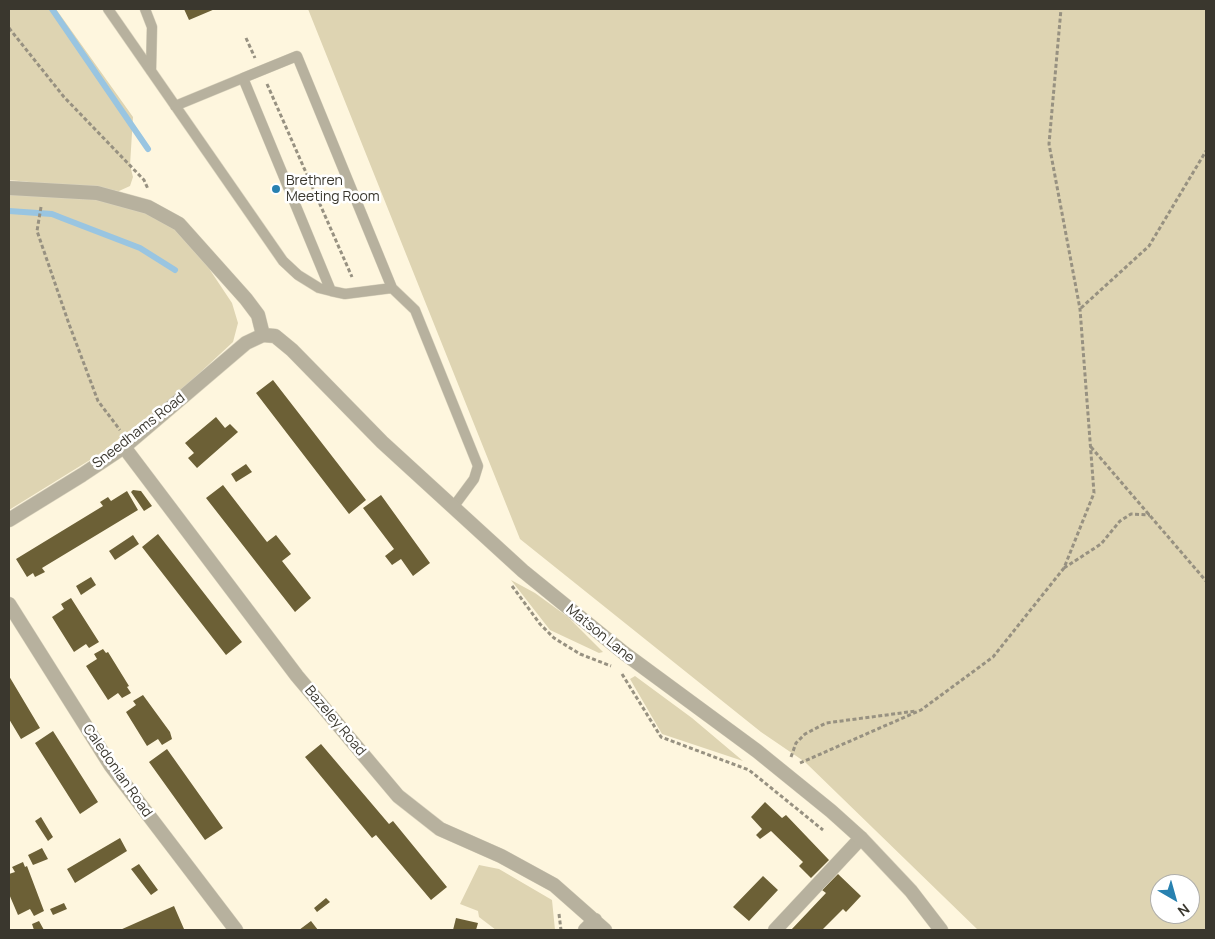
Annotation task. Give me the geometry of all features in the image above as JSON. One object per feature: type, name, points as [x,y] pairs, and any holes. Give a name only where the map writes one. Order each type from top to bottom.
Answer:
[{"type":"street","points":[[9,188],[97,194],[148,207],[179,224],[211,258],[258,315],[263,335]]},
{"type":"street","name":"Sneedhams Road","points":[[9,520],[124,447],[246,343],[263,335]]},
{"type":"street","name":"Matson Lane","points":[[263,335],[275,336],[288,346],[382,442],[523,571],[624,653],[783,768],[832,811],[861,838],[911,891],[941,930]]},
{"type":"street","name":"Bazeley Road","points":[[124,447],[297,676],[398,796],[440,829],[501,856],[554,885],[595,927]]},
{"type":"street","name":"Caledonian Road","points":[[9,604],[111,766],[236,930]]},
{"type":"street","points":[[775,930],[861,838]]},
{"type":"lane","points":[[108,9],[283,261],[298,275],[319,288],[331,291],[345,294],[392,288]]},
{"type":"lane","points":[[145,9],[152,27],[151,71]]},
{"type":"lane","points":[[175,106],[297,56],[392,288],[415,310],[478,466],[474,479],[454,506]]},
{"type":"lane","points":[[243,78],[331,291]]},
{"type":"path","points":[[783,768],[805,762],[921,710],[993,657],[1064,568],[1094,494],[1080,309],[1049,144],[1061,9]]},
{"type":"path","points":[[9,28],[64,97],[144,180],[149,193],[148,207]]},
{"type":"path","points":[[246,38],[358,292]]},
{"type":"path","points":[[1080,309],[1149,246],[1206,151]]},
{"type":"path","points":[[39,189],[41,214],[37,229],[39,238],[98,401],[124,435],[124,447]]},
{"type":"path","points":[[1091,447],[1206,581]]},
{"type":"path","points":[[1064,568],[1101,544],[1120,521],[1131,514],[1150,515]]},
{"type":"path","points":[[510,583],[540,624],[554,638],[580,654],[618,668],[661,737],[749,770],[827,833]]},
{"type":"path","points":[[783,768],[796,743],[805,734],[826,723],[921,710]]},
{"type":"shaded area","points":[[9,9],[56,9],[133,117],[130,165],[133,177],[130,186],[119,191],[9,180]]},
{"type":"shaded area","points":[[308,9],[1206,9],[1206,930],[978,930],[805,762],[761,732],[520,539]]},
{"type":"shaded area","points":[[9,190],[84,197],[132,206],[169,223],[210,262],[210,270],[232,303],[238,323],[233,342],[178,393],[98,455],[9,510]]},
{"type":"shaded area","points":[[511,580],[535,593],[568,617],[603,652],[599,653],[550,630]]},
{"type":"shaded area","points":[[635,676],[692,718],[743,761],[662,734],[630,679]]},
{"type":"shaded area","points":[[479,865],[499,869],[552,900],[555,930],[496,930],[479,917],[478,911],[460,904]]},
{"type":"building","points":[[184,9],[215,9],[189,20]]},
{"type":"building","points":[[273,380],[366,500],[349,514],[256,393]]},
{"type":"building","points":[[216,417],[225,428],[230,424],[238,432],[197,468],[188,458],[194,453],[185,443]]},
{"type":"building","points":[[246,464],[252,472],[236,482],[231,474]]},
{"type":"building","points":[[223,485],[267,542],[276,535],[291,554],[282,561],[311,598],[295,612],[206,498]]},
{"type":"building","points":[[133,490],[141,491],[152,506],[144,511],[131,492]]},
{"type":"building","points":[[127,491],[138,510],[42,568],[45,572],[35,577],[33,573],[27,577],[16,559],[103,506],[100,502],[108,497],[111,501]]},
{"type":"building","points":[[381,495],[430,563],[413,576],[401,559],[392,565],[385,556],[394,549],[363,508]]},
{"type":"building","points":[[158,534],[242,642],[226,655],[142,547]]},
{"type":"building","points":[[133,535],[139,544],[115,560],[109,551]]},
{"type":"building","points":[[91,577],[96,585],[81,595],[76,586]]},
{"type":"building","points":[[71,598],[99,642],[89,648],[86,644],[74,652],[52,617],[64,609],[61,604]]},
{"type":"building","points":[[103,649],[106,653],[108,652],[129,686],[127,687],[131,693],[122,698],[118,693],[108,700],[86,666],[97,659],[94,654]]},
{"type":"building","points":[[9,676],[40,728],[21,739],[9,719]]},
{"type":"building","points":[[143,695],[170,732],[172,739],[162,745],[158,739],[147,746],[126,712],[136,705],[133,701]]},
{"type":"building","points":[[53,731],[98,802],[80,814],[35,743]]},
{"type":"building","points":[[321,744],[389,824],[393,821],[447,887],[431,900],[376,835],[372,838],[305,757]]},
{"type":"building","points":[[167,749],[223,828],[205,840],[149,762]]},
{"type":"building","points":[[765,802],[782,818],[786,815],[829,860],[811,878],[799,866],[803,862],[771,831],[760,839],[756,835],[762,829],[751,817]]},
{"type":"building","points":[[41,817],[53,837],[48,841],[35,821]]},
{"type":"building","points":[[120,838],[127,851],[75,883],[67,869]]},
{"type":"building","points":[[42,848],[48,859],[33,865],[28,855]]},
{"type":"building","points":[[23,862],[25,867],[27,866],[44,911],[34,916],[30,909],[18,915],[9,894],[9,874],[15,872],[12,867]]},
{"type":"building","points":[[139,864],[158,890],[151,895],[131,869]]},
{"type":"building","points":[[838,874],[861,896],[846,912],[843,909],[822,930],[791,930],[826,893],[822,890]]},
{"type":"building","points":[[763,876],[778,890],[749,921],[733,907]]},
{"type":"building","points":[[326,898],[330,902],[317,912],[314,908]]},
{"type":"building","points":[[64,903],[67,909],[53,915],[50,909]]},
{"type":"building","points":[[174,906],[184,929],[120,930]]},
{"type":"building","points":[[456,918],[478,923],[476,930],[453,930]]},
{"type":"building","points":[[39,921],[44,930],[34,930],[32,924]]},
{"type":"building","points":[[311,921],[318,930],[299,930]]},
{"type":"waterway","points":[[52,9],[148,149]]},
{"type":"waterway","points":[[9,211],[52,214],[140,248],[175,270]]},
{"type":"place","name":"Brethren Meeting Room","points":[[276,189]]}]
